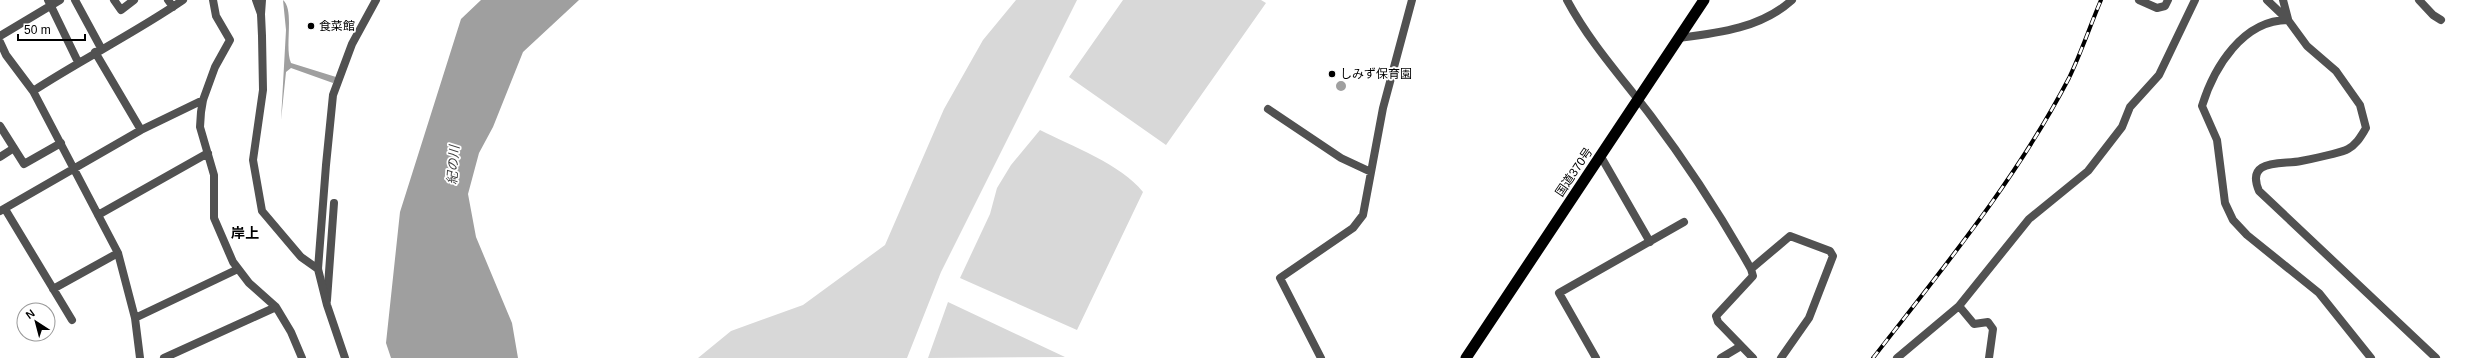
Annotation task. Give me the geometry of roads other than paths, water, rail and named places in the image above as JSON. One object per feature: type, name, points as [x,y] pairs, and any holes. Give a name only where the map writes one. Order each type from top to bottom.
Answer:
[{"type":"highway","name":"国道370号","points":[[1466,358],[1704,0]]},
{"type":"street","points":[[0,36],[49,3],[60,0]]},
{"type":"street","points":[[75,0],[98,50],[141,130]]},
{"type":"street","points":[[114,0],[121,10],[134,0]]},
{"type":"street","points":[[33,91],[170,3],[183,0]]},
{"type":"street","points":[[213,0],[216,16],[230,40],[216,67],[203,100],[200,127],[214,174],[214,218],[233,262],[249,283],[276,307],[291,332],[302,358]]},
{"type":"street","points":[[256,0],[261,14]]},
{"type":"street","points":[[262,0],[263,90],[253,160],[262,210],[302,257],[318,268]]},
{"type":"street","points":[[345,358],[327,305],[318,268],[333,96],[352,44],[376,0]]},
{"type":"street","points":[[1321,358],[1280,278],[1359,222],[1363,215],[1383,108],[1412,0]]},
{"type":"street","points":[[1567,0],[1580,24],[1602,55],[1638,100],[1713,203],[1751,269],[1753,276],[1716,316],[1718,322],[1754,358]]},
{"type":"street","points":[[1679,38],[1715,34],[1754,23],[1781,10],[1792,0]]},
{"type":"street","points":[[2139,0],[2157,8],[2164,6],[2168,0]]},
{"type":"street","points":[[1897,358],[1959,306],[2029,220],[2073,185],[2102,153],[2122,127],[2130,107],[2165,65],[2195,0]]},
{"type":"street","points":[[2267,0],[2288,20],[2307,46],[2336,71],[2350,89],[2360,105],[2366,128],[2360,140],[2348,149],[2301,161],[2272,163],[2264,166],[2256,174],[2255,183],[2258,192],[2436,358]]},
{"type":"street","points":[[2283,0],[2288,20]]},
{"type":"street","points":[[2419,0],[2432,15],[2441,20]]},
{"type":"street","points":[[49,3],[78,62]]},
{"type":"street","points":[[2288,20],[2274,20],[2253,31],[2236,44],[2222,62],[2207,88],[2202,106],[2215,134],[2221,153],[2225,204],[2233,220],[2247,235],[2319,293],[2371,358]]},
{"type":"street","points":[[0,42],[3,56],[33,91],[118,253],[135,318],[140,358]]},
{"type":"street","points":[[72,320],[2,210],[141,130],[203,100]]},
{"type":"street","points":[[1268,109],[1341,158],[1371,172]]},
{"type":"street","points":[[0,126],[24,164],[61,143]]},
{"type":"street","points":[[0,157],[14,148]]},
{"type":"street","points":[[98,215],[208,153]]},
{"type":"street","points":[[1600,155],[1650,242]]},
{"type":"street","points":[[327,305],[328,265],[334,203]]},
{"type":"street","points":[[1596,358],[1559,293],[1684,222]]},
{"type":"street","points":[[1751,269],[1790,236],[1830,251],[1833,256],[1810,318],[1781,358]]},
{"type":"street","points":[[53,289],[118,253]]},
{"type":"street","points":[[135,318],[238,268]]},
{"type":"street","points":[[1959,306],[1974,324],[1988,322],[1993,329],[1989,358]]},
{"type":"street","points":[[164,358],[276,307]]},
{"type":"street","points":[[1721,358],[1741,346]]},
{"type":"water","points":[[283,0],[287,5],[288,12],[288,48],[291,63],[336,77],[333,83],[291,68],[286,72],[281,120],[286,30]]},
{"type":"water","name":"紀の川","points":[[481,0],[579,0],[523,52],[493,127],[479,153],[468,194],[476,237],[512,323],[518,358],[391,358],[386,343],[400,212],[461,19]]},
{"type":"water","points":[[1339,81],[1343,81],[1345,82],[1345,90],[1339,91],[1336,88],[1336,84]]},
{"type":"railway","points":[[1873,358],[1952,257],[2026,152],[2069,78],[2101,0]]},
{"type":"place","name":"食菜館","points":[[311,26]]},
{"type":"place","name":"しみず保育園","points":[[1332,74]]},
{"type":"district","name":"岸上","points":[[245,233]]}]
